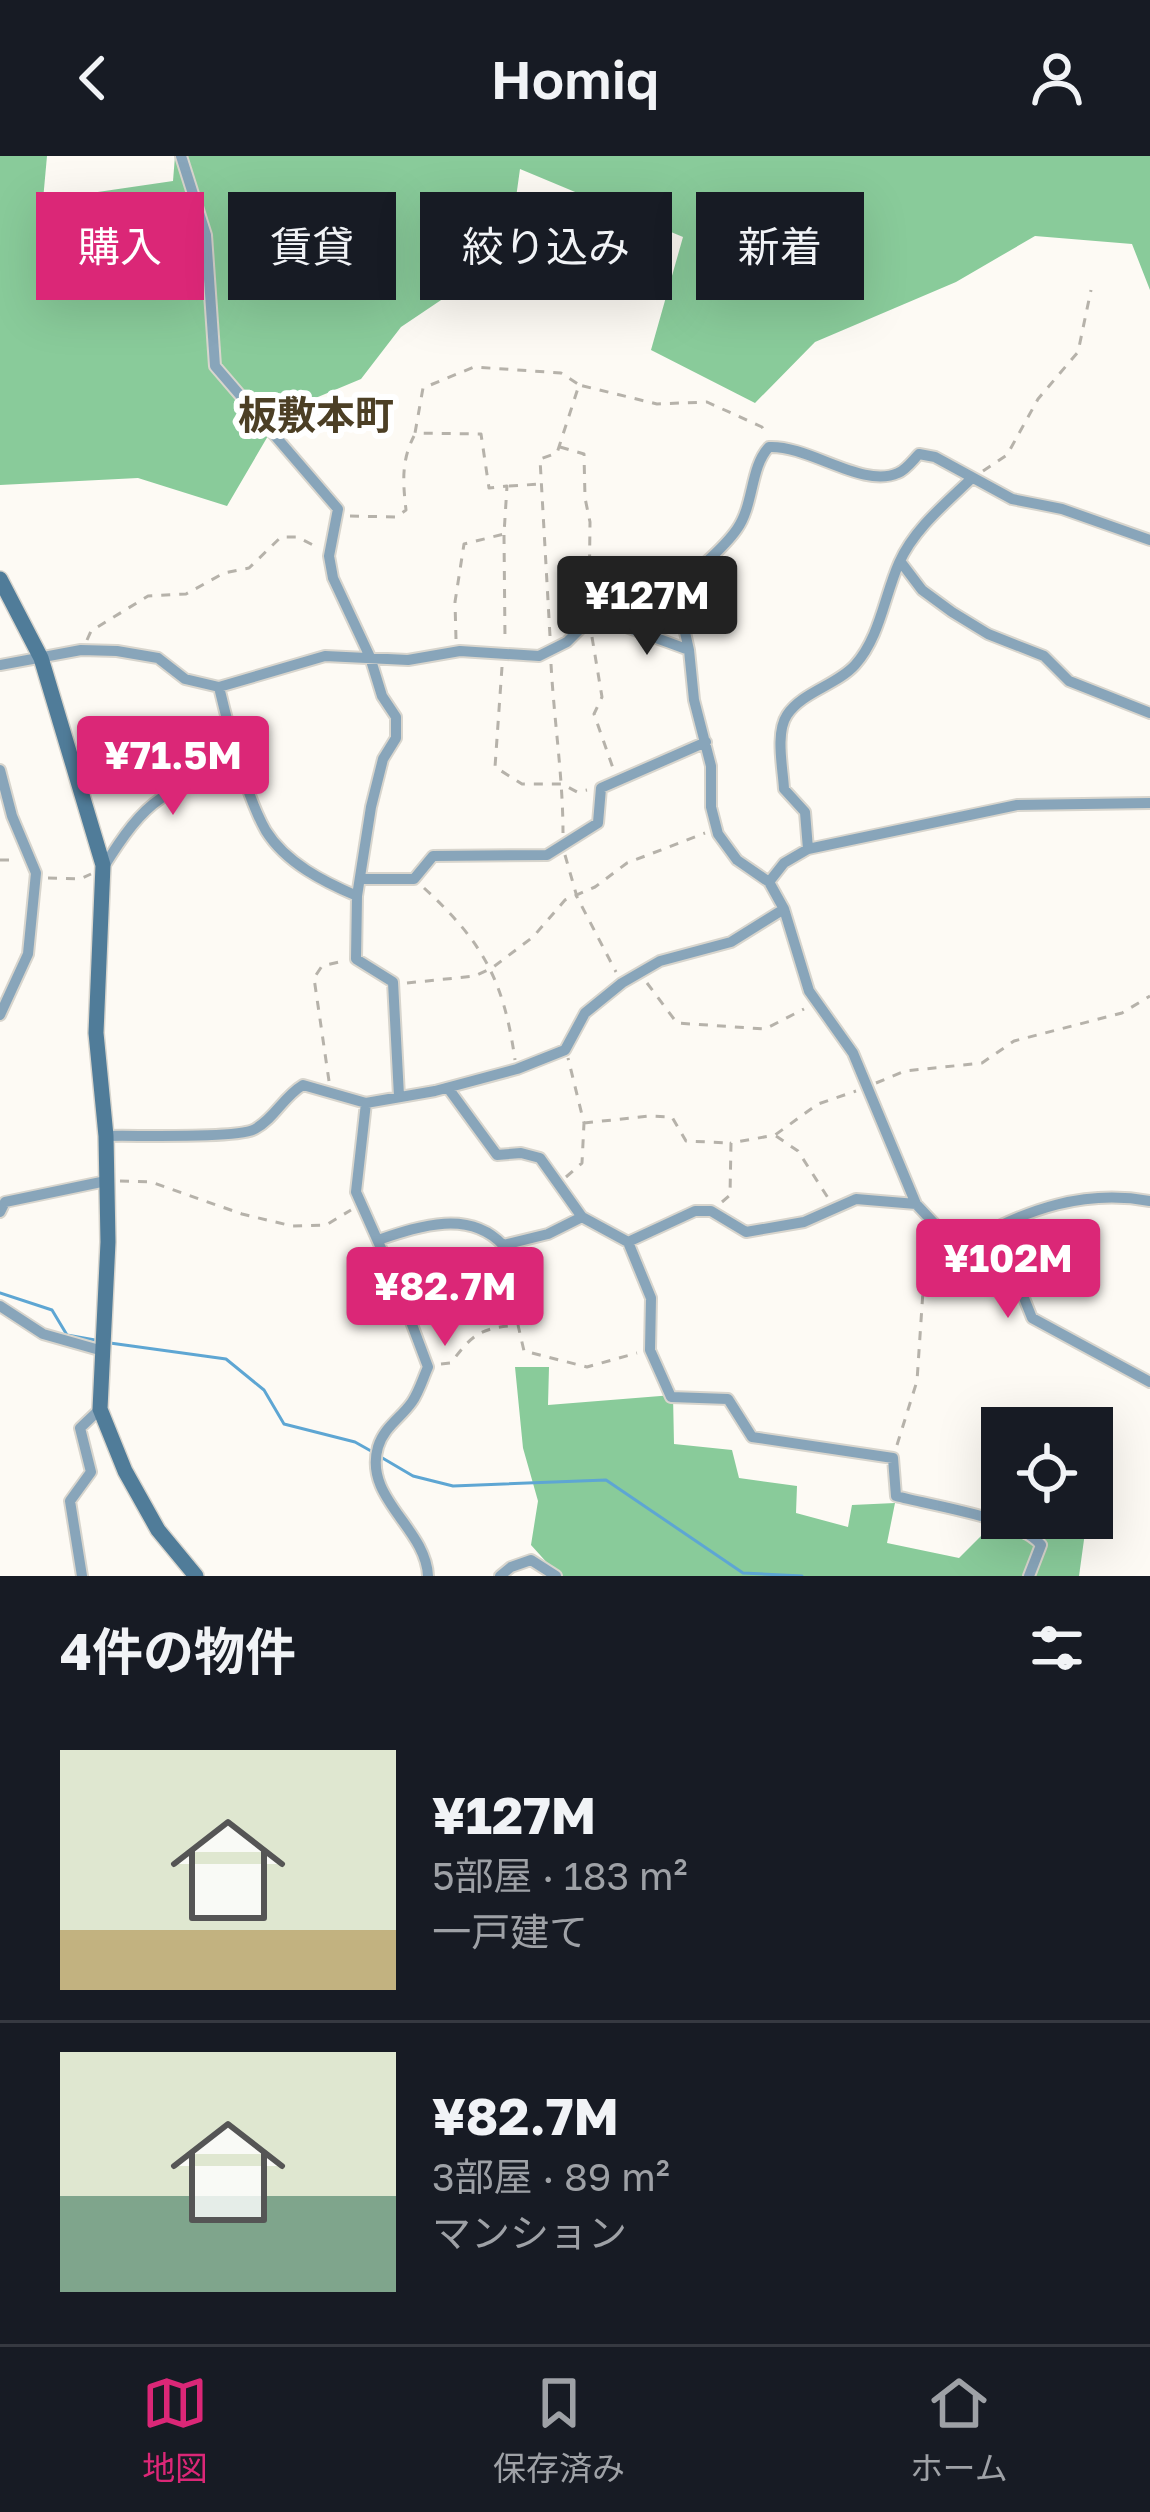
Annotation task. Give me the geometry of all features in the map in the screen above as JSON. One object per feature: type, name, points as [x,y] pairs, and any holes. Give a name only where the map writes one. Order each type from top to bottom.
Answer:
[{"type":"street","points":[[181,156],[206,235],[215,366],[338,509],[330,553],[333,578],[370,657],[382,696],[396,717],[396,738],[383,759],[359,879],[356,958],[393,982],[399,1096]]},
{"type":"street","points":[[1150,540],[1062,509],[1012,499],[935,457],[919,454],[900,473],[876,477],[788,446],[769,447],[761,455],[740,526],[676,593],[706,742],[717,829],[737,860],[769,882],[784,909],[799,967],[817,1004],[853,1053],[916,1204],[947,1237],[971,1241],[993,1255],[1010,1275],[1032,1318],[1150,1382]]},
{"type":"street","points":[[808,849],[805,812],[784,789],[782,738],[787,716],[822,686],[853,668],[870,642],[900,561],[917,533],[972,478]]},
{"type":"street","points":[[900,561],[922,590],[988,634],[1044,656],[1069,681],[1150,712]]},
{"type":"street","points":[[0,579],[41,658],[103,868],[96,1033],[106,1136],[100,1408],[125,1471],[158,1530],[196,1576]]},
{"type":"street","points":[[0,665],[81,650],[158,658],[185,679],[219,687],[325,656],[408,660],[458,652],[539,656],[567,643],[589,623],[608,620],[689,650]]},
{"type":"street","points":[[219,687],[267,832],[320,880],[357,896]]},
{"type":"street","points":[[359,879],[414,879],[434,856],[547,855],[598,823],[601,788],[706,742]]},
{"type":"street","points":[[0,770],[12,816],[36,873],[28,954],[0,1015]]},
{"type":"street","points":[[103,868],[166,790],[203,778],[246,774]]},
{"type":"street","points":[[769,882],[784,862],[808,849],[1017,805],[1150,803]]},
{"type":"street","points":[[106,1136],[251,1132],[303,1085],[366,1102],[448,1088],[517,1069],[565,1050],[584,1013],[641,972],[660,961],[731,942],[784,909]]},
{"type":"street","points":[[448,1088],[497,1155],[521,1153],[540,1158],[581,1217],[628,1242],[651,1298],[650,1350],[671,1397],[728,1399],[752,1437],[893,1458],[896,1496],[998,1520],[1031,1533],[1041,1545],[1029,1576]]},
{"type":"street","points":[[366,1102],[356,1192],[428,1367],[412,1402],[391,1422],[378,1447],[376,1466],[380,1489],[428,1559],[428,1576]]},
{"type":"street","points":[[0,1212],[4,1202],[106,1181]]},
{"type":"street","points":[[971,1241],[1015,1216],[1085,1197],[1150,1201]]},
{"type":"street","points":[[628,1242],[695,1211],[712,1211],[746,1232],[804,1222],[856,1199],[916,1204]]},
{"type":"street","points":[[379,1240],[443,1222],[488,1229],[503,1245],[548,1234],[581,1217]]},
{"type":"street","points":[[0,1306],[44,1334],[103,1351]]},
{"type":"street","points":[[82,1576],[70,1501],[91,1472],[80,1428],[100,1408]]},
{"type":"street","points":[[500,1576],[531,1560],[556,1576]]},
{"type":"path","points":[[972,478],[1007,455],[1038,399],[1078,352],[1091,290]]},
{"type":"path","points":[[337,514],[371,520],[396,518],[406,510],[406,451],[415,434],[423,388],[474,367],[560,374],[579,386]]},
{"type":"path","points":[[415,434],[481,434],[489,488],[542,484]]},
{"type":"path","points":[[560,447],[584,454],[590,522],[589,623],[602,697],[594,714],[617,778]]},
{"type":"path","points":[[507,486],[506,632],[495,767],[522,784],[562,784],[577,792],[601,788]]},
{"type":"path","points":[[458,652],[455,602],[464,544],[504,534]]},
{"type":"path","points":[[81,650],[92,631],[148,596],[186,594],[224,574],[249,568],[281,537],[297,537],[330,553]]},
{"type":"path","points":[[393,982],[421,985],[475,976],[492,968],[533,937],[566,900],[595,887],[627,863],[717,829]]},
{"type":"path","points":[[0,860],[30,860]]},
{"type":"path","points":[[36,873],[80,879],[103,868]]},
{"type":"path","points":[[414,879],[473,939],[492,968],[517,1069]]},
{"type":"path","points":[[331,1094],[314,978],[322,965],[356,958]]},
{"type":"path","points":[[641,972],[662,1008],[677,1022],[765,1029],[817,1004]]},
{"type":"path","points":[[584,1123],[650,1115],[672,1117],[686,1141],[731,1143],[775,1135],[818,1104],[905,1071],[982,1063],[1014,1042],[1122,1013],[1150,996]]},
{"type":"path","points":[[560,1182],[582,1163],[584,1123],[565,1050]]},
{"type":"path","points":[[775,1135],[798,1151],[820,1192],[836,1206]]},
{"type":"path","points":[[712,1211],[730,1195],[731,1143]]},
{"type":"path","points":[[106,1181],[151,1182],[292,1226],[326,1225],[360,1204]]},
{"type":"path","points":[[893,1458],[917,1381],[923,1276],[971,1241]]},
{"type":"path","points":[[512,1243],[525,1301],[518,1325],[524,1351],[587,1367],[650,1350]]},
{"type":"path","points":[[428,1367],[451,1363],[468,1340],[487,1328],[518,1325]]},
{"type":"green space","points":[[0,156],[47,156],[44,192],[36,192],[36,300],[204,300],[204,192],[98,192],[173,181],[175,156],[1150,156],[1150,290],[1132,244],[1035,236],[956,282],[815,342],[755,403],[651,350],[665,300],[672,300],[672,276],[683,237],[672,232],[672,192],[575,192],[520,169],[517,192],[420,192],[420,300],[441,300],[401,327],[361,379],[282,412],[227,506],[138,478],[0,485]]},
{"type":"green space","points":[[515,1367],[549,1367],[548,1405],[673,1395],[674,1444],[732,1450],[739,1478],[797,1486],[796,1513],[848,1527],[852,1505],[895,1503],[887,1543],[959,1558],[981,1536],[1032,1542],[1084,1539],[1079,1576],[559,1576],[531,1545],[538,1501],[523,1448]]},
{"type":"waterway","points":[[0,1293],[52,1310],[67,1335],[95,1340]]},
{"type":"waterway","points":[[110,1343],[226,1359],[264,1390],[284,1424],[355,1442],[371,1451]]},
{"type":"waterway","points":[[379,1456],[413,1476],[453,1486],[606,1480],[743,1573],[802,1576]]},
{"type":"district","name":"板敷本町","points":[[316,414]]}]
